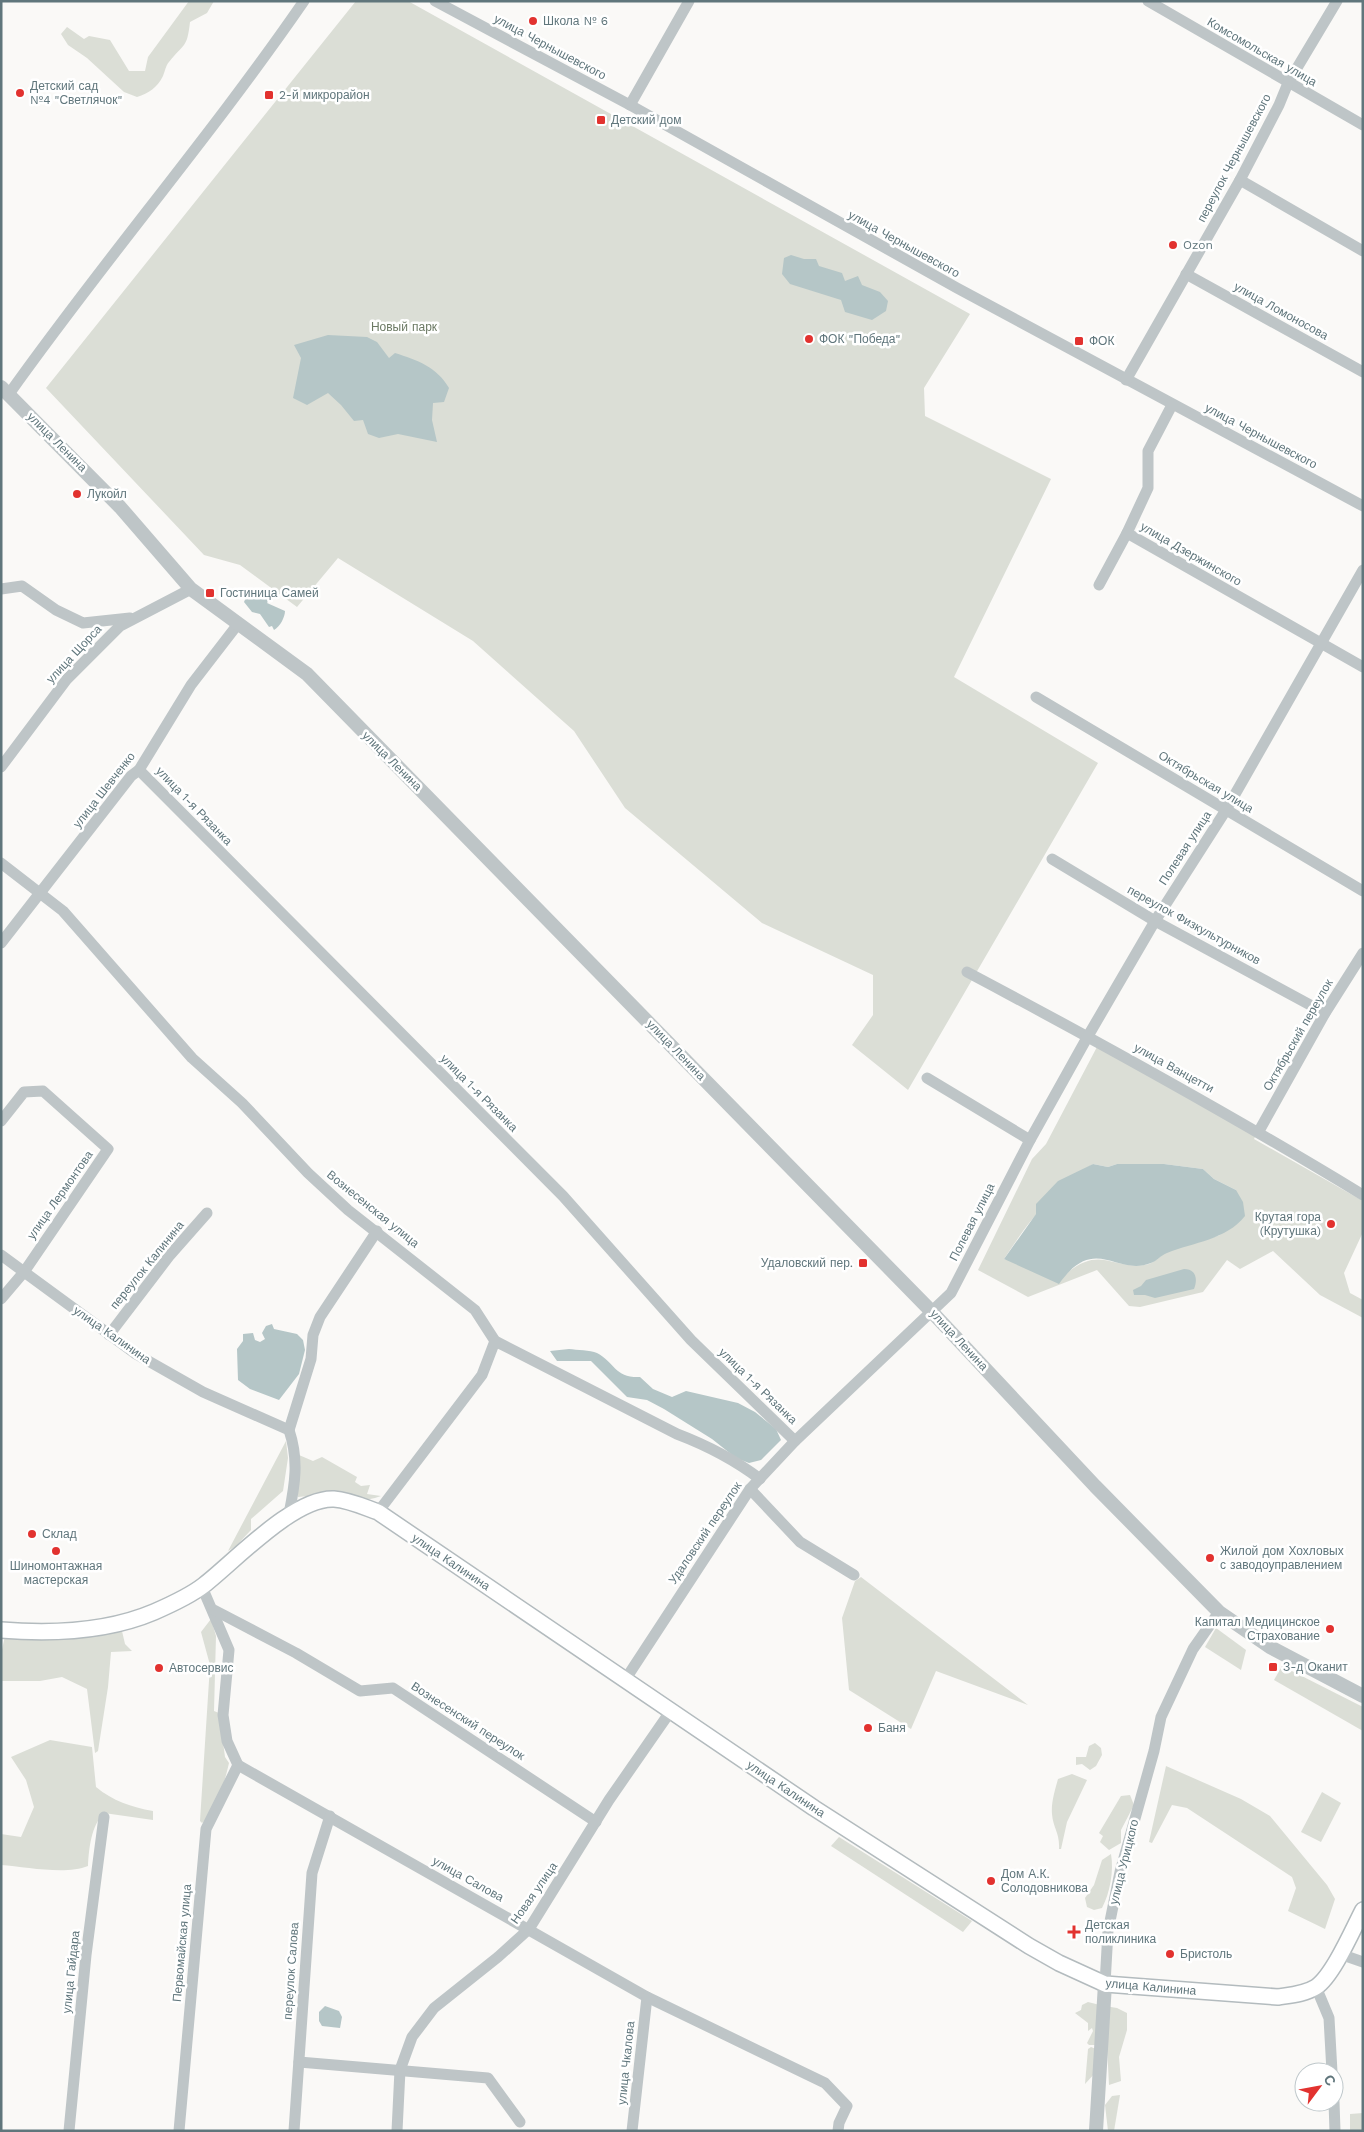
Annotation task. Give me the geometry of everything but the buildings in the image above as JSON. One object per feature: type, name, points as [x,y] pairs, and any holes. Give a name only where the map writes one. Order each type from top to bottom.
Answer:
[{"type":"main road","name":"улица Калинина","points":[[1,1630],[35,1633],[97,1627],[153,1612],[202,1587],[289,1514],[312,1503],[333,1499],[358,1504],[378,1512],[814,1808],[1029,1946],[1059,1963],[1105,1984],[1278,1997],[1297,1994],[1316,1986]]},
{"type":"main road","points":[[1316,1986],[1340,1954],[1363,1910]]},
{"type":"street","points":[[5,390],[47,340],[251,75],[304,1]]},
{"type":"street","name":"улица Чернышевского","points":[[435,1],[630,105],[812,208],[1126,380],[1363,506]]},
{"type":"street","points":[[630,105],[688,1]]},
{"type":"street","name":"Комсомольская улица","points":[[1148,1],[1288,84],[1363,125]]},
{"type":"street","name":"переулок Чернышевского","points":[[1126,380],[1240,180],[1288,84],[1337,1]]},
{"type":"street","points":[[1240,180],[1363,251]]},
{"type":"street","name":"улица Ломоносова","points":[[1186,274],[1363,372]]},
{"type":"street","name":"улица Ленина","points":[[5,390],[120,506],[191,589],[307,674],[932,1312],[1095,1486],[1219,1612],[1270,1647],[1363,1696]]},
{"type":"street","name":"улица Дзержинского","points":[[1172,405],[1148,452],[1148,488],[1126,533],[1363,667]]},
{"type":"street","points":[[1099,585],[1126,533]]},
{"type":"street","name":"Полевая улица","points":[[932,1312],[951,1293],[1030,1140],[1088,1036],[1155,921],[1226,810],[1363,570]]},
{"type":"street","points":[[1,588],[22,586],[56,610],[83,623],[134,617]]},
{"type":"street","name":"улица Щорса","points":[[1,767],[67,679],[120,626],[134,617],[191,589]]},
{"type":"street","name":"улица Шевченко","points":[[1,943],[131,776],[138,770],[191,685],[238,624]]},
{"type":"street","name":"Октябрьская улица","points":[[1036,697],[1363,891]]},
{"type":"street","name":"улица 1-я Рязанка","points":[[138,770],[563,1196],[690,1340],[795,1441]]},
{"type":"street","name":"переулок Физкультурников","points":[[1052,859],[1155,921],[1325,1013]]},
{"type":"street","name":"Вознесенская улица","points":[[1,863],[63,911],[192,1058],[242,1103],[315,1179],[348,1210],[475,1310],[495,1341]]},
{"type":"street","name":"Октябрьский переулок","points":[[1259,1131],[1325,1013],[1363,953]]},
{"type":"street","name":"улица Ванцетти","points":[[967,972],[1088,1036],[1259,1131],[1363,1195]]},
{"type":"street","points":[[927,1078],[1030,1140]]},
{"type":"street","name":"улица Лермонтова","points":[[1,1121],[24,1092],[43,1091],[108,1149],[24,1272],[1,1299]]},
{"type":"street","name":"переулок Калинина","points":[[109,1335],[170,1254],[207,1213]]},
{"type":"street","points":[[289,1514],[294,1488],[296,1452],[289,1430],[311,1359],[314,1335],[320,1317],[377,1231]]},
{"type":"street","name":"улица Калинина","points":[[1,1255],[136,1354],[203,1392],[289,1430]]},
{"type":"street","name":"Удаловский переулок","points":[[625,1680],[750,1489],[795,1441],[932,1312]]},
{"type":"street","points":[[378,1512],[482,1375],[495,1341],[677,1434],[699,1443],[745,1468],[760,1479]]},
{"type":"street","points":[[750,1489],[800,1542],[854,1576]]},
{"type":"street","points":[[202,1587],[214,1610],[229,1650],[223,1714],[227,1741],[238,1765]]},
{"type":"street","name":"Вознесенский переулок","points":[[214,1610],[360,1691],[393,1688],[596,1822]]},
{"type":"street","name":"улица Урицкого","points":[[1096,2131],[1108,1931],[1120,1872],[1154,1751],[1161,1717],[1193,1649],[1219,1612]]},
{"type":"street","name":"Новая улица","points":[[397,2131],[400,2070],[412,2037],[434,2008],[498,1957],[529,1928],[596,1822],[670,1712]]},
{"type":"street","name":"улица Салова","points":[[238,1765],[529,1928],[647,1998],[825,2084],[847,2106],[838,2123],[838,2131]]},
{"type":"street","name":"Первомайская улица","points":[[179,2131],[206,1829],[238,1765]]},
{"type":"street","name":"переулок Салова","points":[[294,2131],[312,1873],[330,1816]]},
{"type":"street","name":"улица Гайдара","points":[[69,2131],[86,1954],[104,1817]]},
{"type":"street","points":[[1340,1954],[1363,1962]]},
{"type":"street","points":[[1316,1986],[1329,2018],[1331,2062]]},
{"type":"street","name":"улица Чкалова","points":[[632,2131],[647,1998]]},
{"type":"street","points":[[299,2062],[488,2078],[520,2122]]},
{"type":"street","points":[[1334,2112],[1335,2131]]},
{"type":"green space","points":[[189,1],[214,1],[207,13],[190,22],[186,42],[166,66],[158,84],[149,92],[137,97],[124,92],[87,58],[68,45],[61,34],[67,27],[84,39],[89,36],[110,40],[129,71],[145,71],[148,57]]},
{"type":"green space","name":"Новый парк","points":[[356,1],[408,1],[970,314],[924,388],[925,416],[1051,479],[954,677],[1098,763],[908,1090],[852,1045],[873,1015],[873,975],[762,923],[625,808],[574,731],[473,641],[338,558],[297,607],[240,565],[204,555],[46,388]]},
{"type":"green space","points":[[1098,1045],[1256,1135],[1254,1139],[1363,1201],[1363,1232],[1344,1273],[1350,1293],[1363,1300],[1363,1318],[1320,1295],[1273,1251],[1240,1269],[1227,1260],[1203,1292],[1140,1307],[1129,1306],[1097,1270],[1028,1297],[978,1270],[1032,1159],[1046,1144]],"holes":[[[1093,1164],[1108,1167],[1117,1164],[1164,1164],[1203,1169],[1214,1179],[1236,1190],[1220,1235],[1172,1250],[1149,1264],[1126,1265],[1090,1260],[1067,1273],[1004,1259],[1022,1232],[1043,1206],[1067,1183]]]},
{"type":"green space","points":[[286,1441],[288,1458],[283,1491],[251,1519],[251,1530],[236,1546],[228,1551]]},
{"type":"green space","points":[[299,1455],[313,1461],[322,1457],[357,1477],[355,1482],[361,1486],[370,1485],[367,1494],[381,1496],[361,1500],[298,1497]]},
{"type":"green space","points":[[861,1577],[1028,1705],[936,1671],[911,1729],[849,1690],[842,1618],[855,1581]]},
{"type":"green space","points":[[211,1619],[216,1636],[214,1711],[219,1713],[225,1757],[229,1763],[216,1805],[202,1823],[200,1821],[210,1665],[201,1632]]},
{"type":"green space","points":[[109,1628],[122,1631],[125,1644],[132,1651],[111,1652],[108,1687],[98,1751],[95,1753],[87,1689],[62,1677],[40,1681],[1,1681],[1,1654],[5,1636]]},
{"type":"green space","points":[[1216,1628],[1246,1650],[1241,1670],[1205,1647]]},
{"type":"green space","points":[[1282,1666],[1363,1707],[1363,1731],[1274,1680]]},
{"type":"green space","points":[[50,1740],[92,1747],[96,1787],[123,1803],[153,1811],[153,1820],[104,1813],[93,1831],[88,1866],[79,1869],[34,1869],[1,1865],[1,1834],[21,1837],[34,1807],[26,1780],[11,1757]]},
{"type":"green space","points":[[1095,1743],[1101,1748],[1102,1755],[1096,1766],[1090,1770],[1082,1764],[1076,1765],[1076,1757],[1086,1757],[1089,1746]]},
{"type":"green space","points":[[1166,1766],[1241,1799],[1270,1816],[1327,1885],[1335,1899],[1325,1929],[1288,1911],[1296,1888],[1292,1877],[1187,1808],[1172,1805],[1152,1843],[1149,1842]]},
{"type":"green space","points":[[1072,1774],[1087,1780],[1067,1822],[1061,1849],[1059,1849],[1053,1819],[1053,1801],[1058,1779]]},
{"type":"green space","points":[[1322,1792],[1341,1803],[1321,1842],[1301,1832]]},
{"type":"green space","points":[[1130,1795],[1134,1805],[1121,1830],[1121,1843],[1109,1850],[1100,1842],[1103,1836],[1099,1833],[1121,1796]]},
{"type":"green space","points":[[839,1837],[972,1921],[963,1932],[831,1846]]},
{"type":"green space","points":[[1111,1854],[1112,1875],[1107,1896],[1102,1908],[1094,1910],[1087,1907],[1085,1898],[1094,1885],[1102,1860]]},
{"type":"green space","points":[[1088,2002],[1100,2005],[1096,2045],[1089,2045],[1087,2043],[1093,2031],[1092,2028],[1088,2031],[1088,2023],[1075,2013],[1081,2010],[1082,2005]]},
{"type":"green space","points":[[1105,2006],[1117,2008],[1127,2013],[1127,2030],[1119,2057],[1121,2081],[1109,2085]]},
{"type":"green space","points":[[1091,2047],[1096,2049],[1096,2072],[1085,2084],[1088,2049]]},
{"type":"green space","points":[[1120,2095],[1114,2131],[1108,2131],[1105,2105],[1112,2096]]},
{"type":"green space","points":[[1363,2113],[1363,2131],[1350,2131],[1350,2114]]},
{"type":"shaded area","points":[[791,255],[804,259],[816,259],[819,266],[842,273],[845,281],[858,276],[862,285],[880,292],[888,301],[886,311],[872,320],[845,312],[841,300],[790,284],[782,274],[784,258]]},
{"type":"shaded area","points":[[328,335],[367,337],[377,342],[389,358],[395,353],[426,365],[439,375],[449,388],[444,402],[433,403],[432,420],[437,442],[398,434],[379,438],[368,434],[363,420],[354,421],[328,393],[307,405],[293,398],[301,358],[294,345]]},
{"type":"shaded area","points":[[253,589],[258,590],[269,600],[267,603],[285,611],[282,622],[274,630],[272,626],[269,627],[260,614],[252,612],[244,602],[247,595]]},
{"type":"shaded area","points":[[1093,1164],[1108,1167],[1117,1164],[1164,1164],[1203,1169],[1214,1179],[1236,1190],[1243,1202],[1245,1216],[1229,1230],[1219,1235],[1167,1253],[1151,1263],[1138,1266],[1095,1259],[1084,1261],[1072,1269],[1059,1284],[1004,1259],[1036,1214],[1036,1204],[1058,1181]]},
{"type":"shaded area","points":[[1188,1269],[1195,1275],[1194,1289],[1155,1298],[1145,1295],[1134,1295],[1133,1290],[1141,1286],[1146,1280]]},
{"type":"shaded area","points":[[272,1324],[274,1329],[297,1334],[303,1340],[305,1350],[299,1374],[279,1400],[250,1389],[238,1380],[237,1349],[243,1341],[243,1334],[253,1333],[255,1340],[260,1342],[265,1339],[262,1333],[266,1326]]},
{"type":"shaded area","points":[[569,1349],[597,1353],[625,1375],[640,1377],[653,1389],[672,1397],[686,1391],[738,1403],[755,1412],[776,1429],[781,1440],[761,1460],[749,1463],[736,1458],[712,1439],[664,1409],[647,1400],[627,1397],[591,1361],[557,1361],[550,1351]]},
{"type":"shaded area","points":[[325,2006],[339,2011],[342,2017],[340,2028],[322,2026],[319,2021],[319,2012]]},
{"type":"place","name":"Школа № 6","points":[[533,21]]},
{"type":"place","name":"Детский сад №4 \"Светлячок\"","points":[[20,93]]},
{"type":"place","name":"2-й микрорайон","points":[[269,95]]},
{"type":"place","name":"Детский дом","points":[[601,120]]},
{"type":"place","name":"Ozon","points":[[1173,245]]},
{"type":"place","name":"ФОК \"Победа\"","points":[[809,339]]},
{"type":"place","name":"ФОК","points":[[1079,341]]},
{"type":"place","name":"Лукойл","points":[[77,494]]},
{"type":"place","name":"Гостиница Самей","points":[[210,593]]},
{"type":"place","name":"Крутая гора (Крутушка)","points":[[1331,1224]]},
{"type":"place","name":"Удаловский пер.","points":[[863,1263]]},
{"type":"place","name":"Склад","points":[[32,1534]]},
{"type":"place","name":"Шиномонтажная мастерская","points":[[56,1551]]},
{"type":"place","name":"Жилой дом Хохловых с заводоуправлением","points":[[1210,1558]]},
{"type":"place","name":"Капитал Медицинское Страхование","points":[[1330,1629]]},
{"type":"place","name":"З-д Оканит","points":[[1273,1667]]},
{"type":"place","name":"Автосервис","points":[[159,1668]]},
{"type":"place","name":"Баня","points":[[868,1728]]},
{"type":"place","name":"Дом А.К. Солодовникова","points":[[991,1881]]},
{"type":"place","name":"Детская поликлиника","points":[[1074,1932]]},
{"type":"place","name":"Бристоль","points":[[1170,1954]]}]
